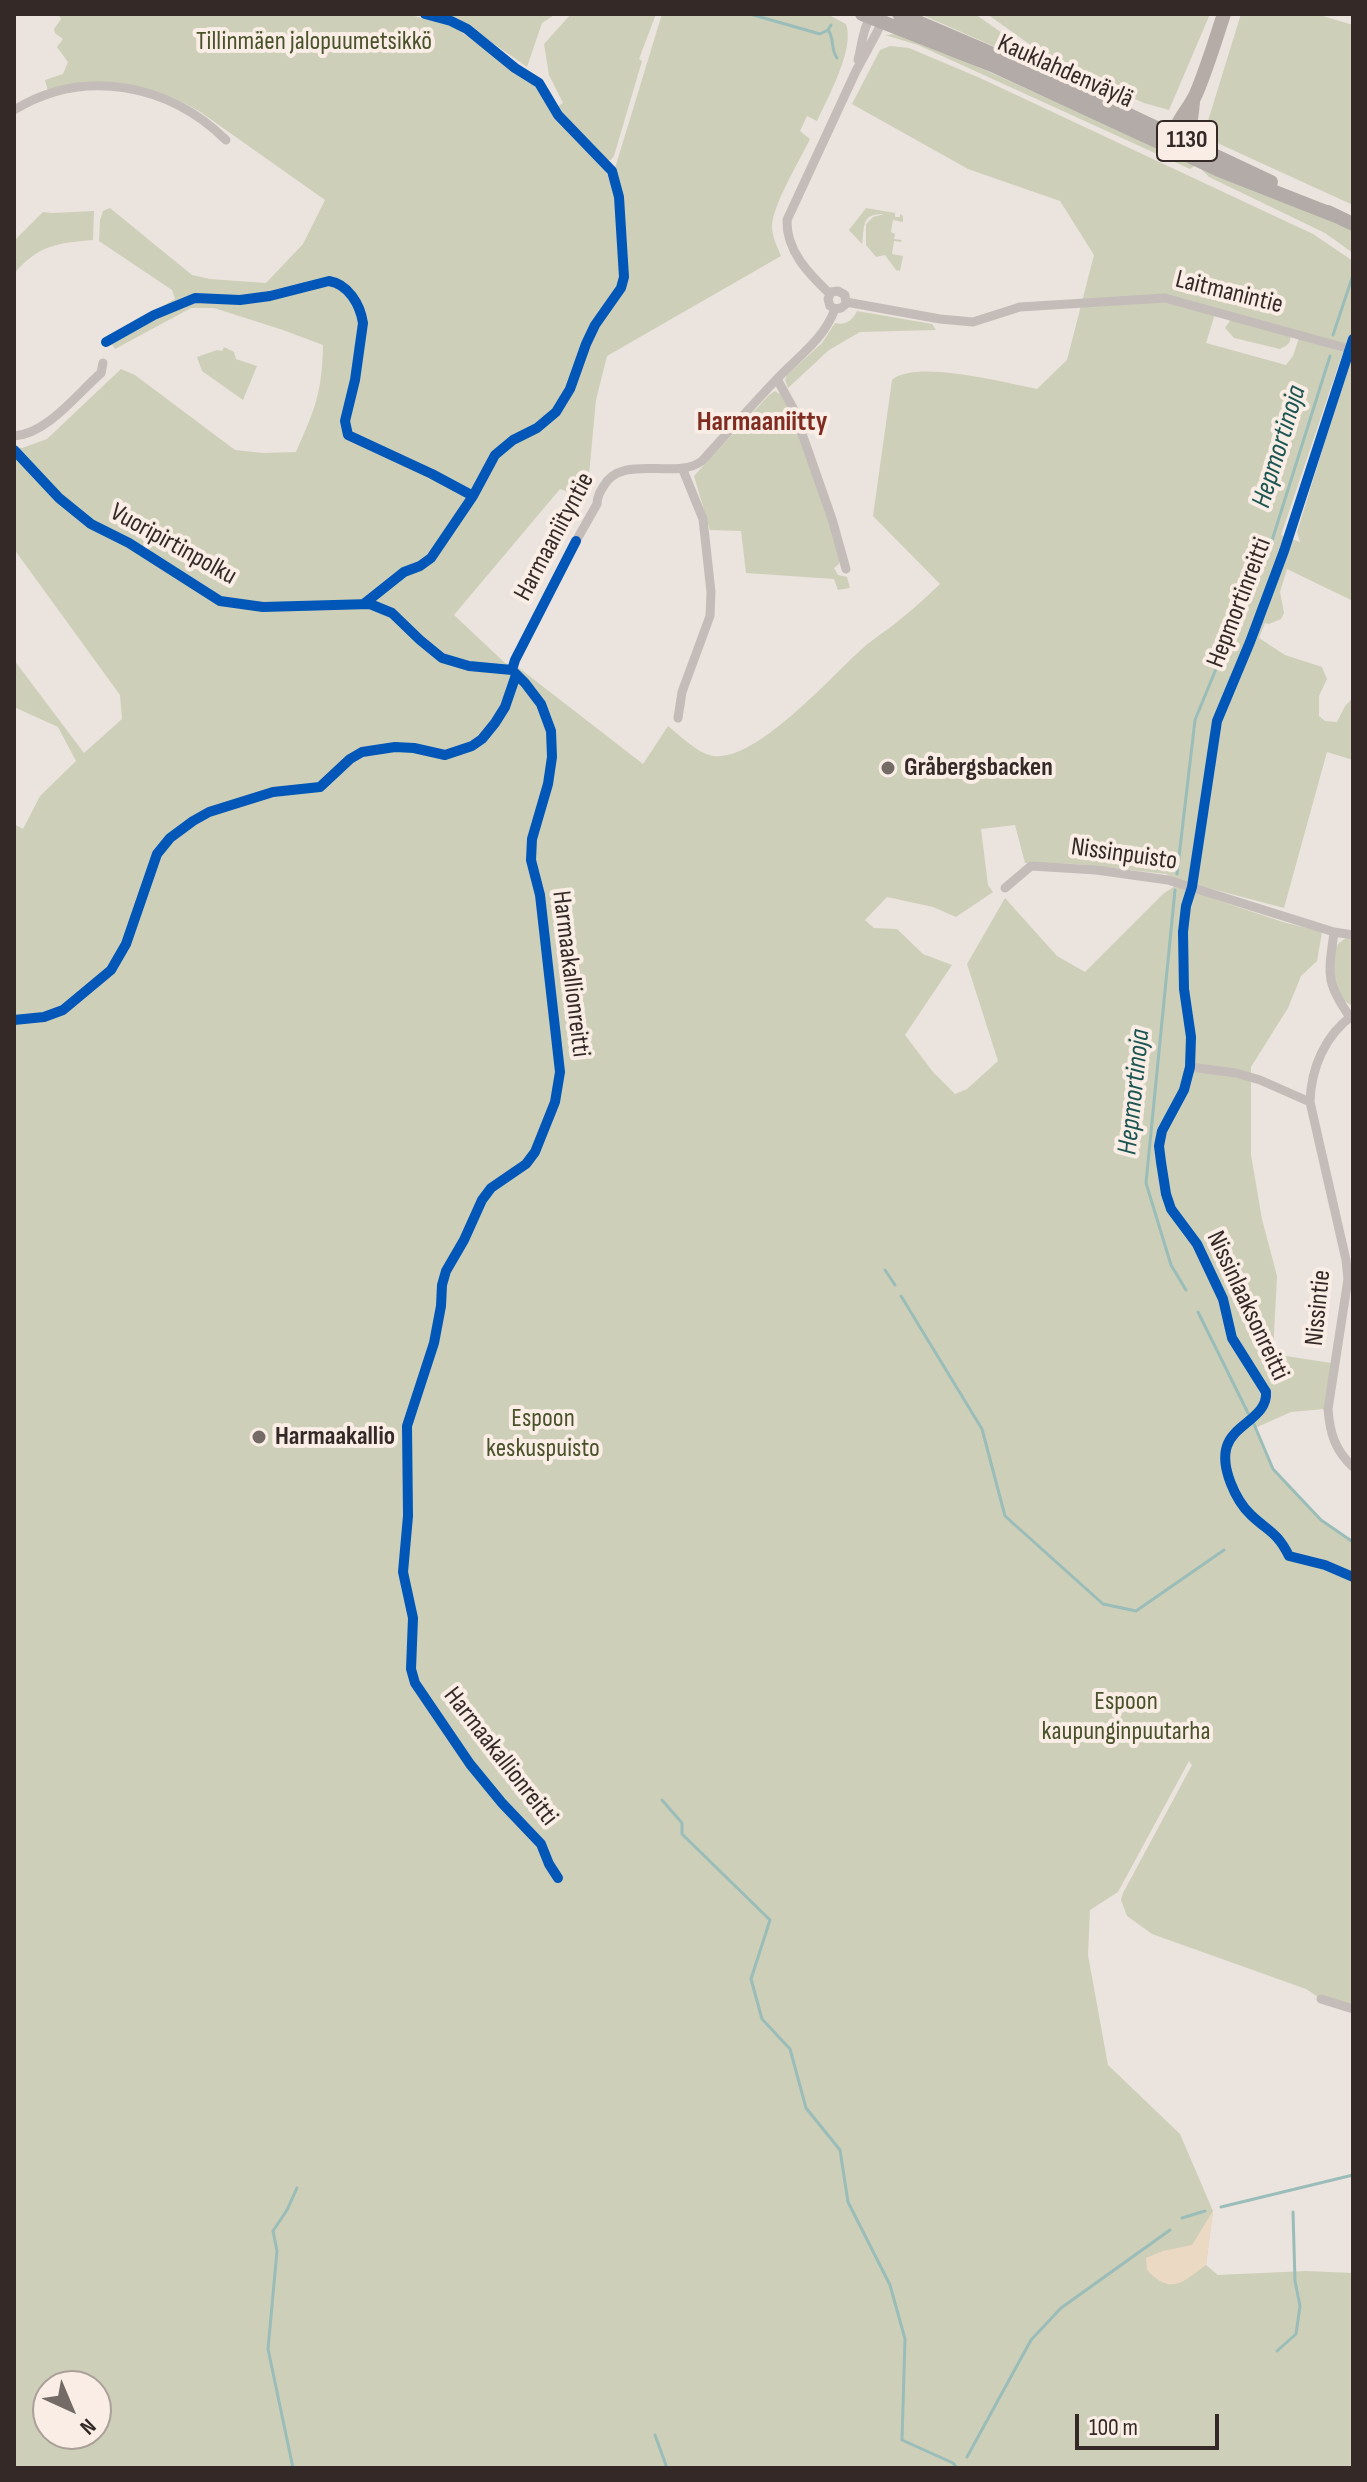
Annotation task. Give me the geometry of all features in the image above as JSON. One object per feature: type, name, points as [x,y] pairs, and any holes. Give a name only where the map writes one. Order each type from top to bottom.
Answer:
[{"type":"main road","name":"Kauklahdenväylä","points":[[899,14],[1072,88],[1353,224]]},
{"type":"main road","name":"Kauklahdenväylä","points":[[874,16],[1177,141]]},
{"type":"street","points":[[1177,141],[1191,124],[1194,98],[1224,14]]},
{"type":"street","points":[[830,294],[809,272],[790,244],[787,220],[856,71],[874,16]]},
{"type":"street","points":[[14,110],[48,95],[90,85],[109,85],[142,91],[180,104],[198,115],[226,140]]},
{"type":"street","points":[[842,292],[846,302],[835,309],[828,302],[830,294],[842,292]]},
{"type":"street","name":"Laitmanintie","points":[[846,302],[961,322],[981,320],[1020,307],[1165,298],[1353,350]]},
{"type":"street","points":[[678,718],[682,692],[710,616],[711,592],[703,519],[683,470],[693,468],[702,461],[777,379],[820,338],[835,309]]},
{"type":"street","points":[[14,436],[26,435],[46,424],[101,373],[103,363]]},
{"type":"street","points":[[777,379],[793,408],[846,569]]},
{"type":"street","name":"Harmaaniityntie","points":[[576,541],[597,504],[605,482],[614,474],[645,469],[683,470]]},
{"type":"street","name":"Nissinpuisto","points":[[1005,888],[1031,866],[1125,874],[1171,881],[1334,932],[1353,935]]},
{"type":"street","points":[[1334,932],[1329,977],[1333,992],[1351,1016]]},
{"type":"street","name":"Nissintie","points":[[1351,1016],[1338,1027],[1324,1048],[1311,1085],[1310,1102],[1348,1279],[1328,1409],[1330,1428],[1334,1444],[1353,1467]]},
{"type":"street","points":[[1190,1067],[1236,1073],[1310,1102]]},
{"type":"street","points":[[1321,1999],[1353,2009]]},
{"type":"green space","name":"Espoon keskuspuisto","points":[[58,14],[406,14],[453,26],[540,88],[560,121],[613,183],[618,181],[615,168],[662,14],[827,14],[846,24],[847,46],[839,73],[817,121],[807,116],[800,131],[810,139],[774,217],[773,234],[781,256],[607,356],[596,400],[589,474],[580,492],[573,494],[560,489],[454,615],[505,663],[519,668],[643,764],[668,726],[708,755],[732,754],[752,745],[794,714],[864,647],[940,584],[873,516],[892,380],[904,374],[940,372],[1037,389],[1067,360],[1094,255],[1060,201],[968,169],[852,104],[880,50],[890,46],[909,48],[980,78],[1313,234],[1353,261],[1353,346],[1215,314],[1206,343],[1286,365],[1293,356],[1299,338],[1343,352],[1281,535],[1300,542],[1297,532],[1353,357],[1353,601],[1287,569],[1280,592],[1284,613],[1281,619],[1265,623],[1259,638],[1285,655],[1322,667],[1327,679],[1319,696],[1319,716],[1325,721],[1337,722],[1353,698],[1353,760],[1327,752],[1284,908],[1178,880],[1166,874],[1076,864],[1025,863],[1015,825],[981,829],[988,885],[993,892],[956,917],[933,907],[887,897],[865,920],[874,928],[897,929],[923,954],[952,965],[905,1035],[933,1072],[955,1094],[967,1089],[998,1061],[967,964],[1005,898],[1057,956],[1085,972],[1163,894],[1175,886],[1322,932],[1317,961],[1301,976],[1288,1008],[1251,1067],[1251,1155],[1262,1219],[1277,1276],[1273,1354],[1331,1363],[1324,1409],[1291,1412],[1255,1428],[1273,1469],[1321,1520],[1353,1542],[1353,2009],[1152,1934],[1127,1916],[1121,1900],[1123,1893],[1192,1765],[1189,1761],[1118,1892],[1090,1910],[1088,1955],[1108,2065],[1180,2134],[1213,2211],[1206,2265],[1218,2275],[1306,2271],[1353,2273],[1353,2468],[14,2468],[14,824],[23,829],[40,796],[76,761],[58,727],[14,707],[14,660],[84,753],[122,719],[120,695],[14,549],[14,447],[22,448],[47,439],[121,369],[135,375],[235,450],[296,452],[316,400],[323,345],[214,308],[191,308],[115,349],[107,337],[175,299],[172,290],[99,241],[103,211],[110,208],[192,275],[266,283],[303,244],[325,200],[199,111],[178,100],[142,88],[125,86],[48,91],[45,80],[63,74],[68,62],[57,47],[63,39],[54,29],[61,19]]},
{"type":"green space","points":[[441,14],[556,14],[542,23],[527,67],[457,18]]},
{"type":"green space","points":[[571,14],[656,14],[639,59],[642,61],[611,160],[606,160],[586,141],[557,107],[563,103],[549,75],[544,44]]},
{"type":"green space","points":[[920,14],[975,14],[1036,58],[1032,63]]},
{"type":"green space","points":[[987,14],[1210,14],[1169,110],[1144,103],[1056,63]]},
{"type":"green space","points":[[1241,14],[1316,14],[1353,25],[1353,205],[1213,141],[1207,124]]},
{"type":"green space","points":[[885,35],[914,38],[1196,165],[1190,169],[918,45]]},
{"type":"green space","points":[[1201,169],[1353,230],[1353,253],[1325,233],[1209,177]]},
{"type":"green space","points":[[866,208],[895,213],[895,217],[903,216],[903,222],[893,220],[891,232],[895,234],[894,239],[902,240],[894,241],[892,254],[903,256],[900,271],[885,255],[876,257],[866,245],[866,224],[873,217],[884,214],[876,214],[867,219],[864,227],[862,244],[849,230]]},
{"type":"green space","points":[[94,211],[93,240],[49,247],[32,257],[14,274],[14,241],[43,212]]},
{"type":"green space","points":[[857,311],[932,324],[936,330],[860,332],[829,350],[788,388],[787,375],[822,343],[835,323],[848,322]]},
{"type":"green space","points":[[1231,319],[1290,336],[1290,341],[1280,349],[1234,338],[1225,328]]},
{"type":"green space","points":[[224,347],[234,352],[236,359],[257,366],[243,400],[202,371],[197,357],[222,351]]},
{"type":"green space","points":[[775,391],[786,398],[841,557],[834,568],[838,575],[847,577],[850,588],[838,590],[834,579],[746,573],[741,531],[710,530],[694,476]]},
{"type":"green space","points":[[1347,937],[1353,938],[1353,1006],[1342,1000],[1333,966],[1334,952]]},
{"type":"sand","points":[[1213,2211],[1206,2265],[1177,2284],[1163,2283],[1155,2278],[1147,2270],[1146,2258],[1192,2245]]},
{"type":"waterway","points":[[750,14],[820,34],[831,25]]},
{"type":"waterway","points":[[828,30],[837,58]]},
{"type":"waterway","name":"Hepmortinoja","points":[[1333,335],[1353,275]]},
{"type":"waterway","name":"Hepmortinoja","points":[[1269,550],[1330,356]]},
{"type":"waterway","name":"Hepmortinoja","points":[[1177,874],[1195,720],[1260,562]]},
{"type":"waterway","name":"Hepmortinoja","points":[[1175,890],[1146,1183],[1171,1265],[1186,1290]]},
{"type":"waterway","points":[[885,1270],[895,1285]]},
{"type":"waterway","points":[[901,1296],[982,1429],[1005,1516],[1103,1604],[1136,1611],[1224,1550]]},
{"type":"waterway","name":"Hepmortinoja","points":[[1198,1312],[1248,1413]]},
{"type":"waterway","name":"Hepmortinoja","points":[[1253,1422],[1273,1469],[1321,1520],[1353,1542]]},
{"type":"waterway","points":[[662,1800],[682,1823],[682,1834],[770,1920],[751,1979],[762,2019],[790,2049],[806,2108],[840,2150],[848,2202],[890,2285],[905,2339],[902,2440],[953,2463],[957,2468]]},
{"type":"waterway","points":[[1221,2207],[1353,2175]]},
{"type":"waterway","points":[[293,2468],[268,2349],[277,2251],[273,2231],[297,2188]]},
{"type":"waterway","points":[[1182,2218],[1205,2211]]},
{"type":"waterway","points":[[1277,2351],[1296,2334],[1300,2306],[1295,2281],[1293,2212]]},
{"type":"waterway","points":[[967,2457],[1031,2340],[1061,2308],[1170,2230]]},
{"type":"waterway","points":[[655,2435],[667,2468]]},
{"type":"cycle path","points":[[365,603],[404,572],[431,558],[473,496],[495,455],[556,412],[570,389],[595,325],[621,288],[624,277],[619,197],[612,171],[558,115],[539,83],[515,68],[467,29],[425,14]]},
{"type":"cycle path","points":[[106,342],[154,315],[195,298],[240,300],[329,281],[336,283],[352,296],[363,323],[355,380],[345,421],[348,435],[473,496]]},
{"type":"cycle path","name":"Hepmortinreitti","points":[[1353,339],[1284,551],[1217,721],[1183,932],[1184,989],[1191,1037],[1190,1067],[1184,1090],[1162,1131],[1159,1146],[1171,1209],[1197,1244],[1223,1299],[1232,1338],[1266,1392],[1262,1408],[1236,1432],[1227,1446],[1226,1464],[1235,1493],[1251,1515],[1276,1537],[1289,1556],[1325,1565],[1353,1577]]},
{"type":"cycle path","name":"Vuoripirtinpolku","points":[[14,450],[59,498],[91,524],[129,543],[220,601],[263,607],[370,604],[392,613],[442,658],[469,666],[512,670]]},
{"type":"cycle path","points":[[512,670],[576,541]]},
{"type":"cycle path","name":"Harmaakallionreitti","points":[[512,670],[541,704],[551,731],[552,757],[548,784],[532,839],[531,860],[540,895],[560,1072],[555,1102],[535,1152],[526,1164],[491,1188],[482,1200],[446,1271],[434,1343],[407,1426],[408,1516],[403,1572],[413,1618],[411,1669],[415,1683],[470,1764],[541,1844],[558,1878]]},
{"type":"cycle path","points":[[14,1020],[44,1017],[63,1010],[111,970],[126,944],[157,854],[170,838],[193,821],[209,812],[273,792],[320,787],[362,752],[395,747],[445,755],[472,746],[482,739],[505,707],[516,675]]},
{"type":"place","name":"Gråbergsbacken","points":[[888,768]]},
{"type":"place","name":"Harmaakallio","points":[[259,1437]]},
{"type":"district","name":"Harmaaniitty","points":[[762,423]]},
{"type":"park label","name":"Tillinmäen jalopuumetsikkö","points":[[314,42]]},
{"type":"park label","name":"Espoon kaupunginpuutarha","points":[[1126,1717]]}]
